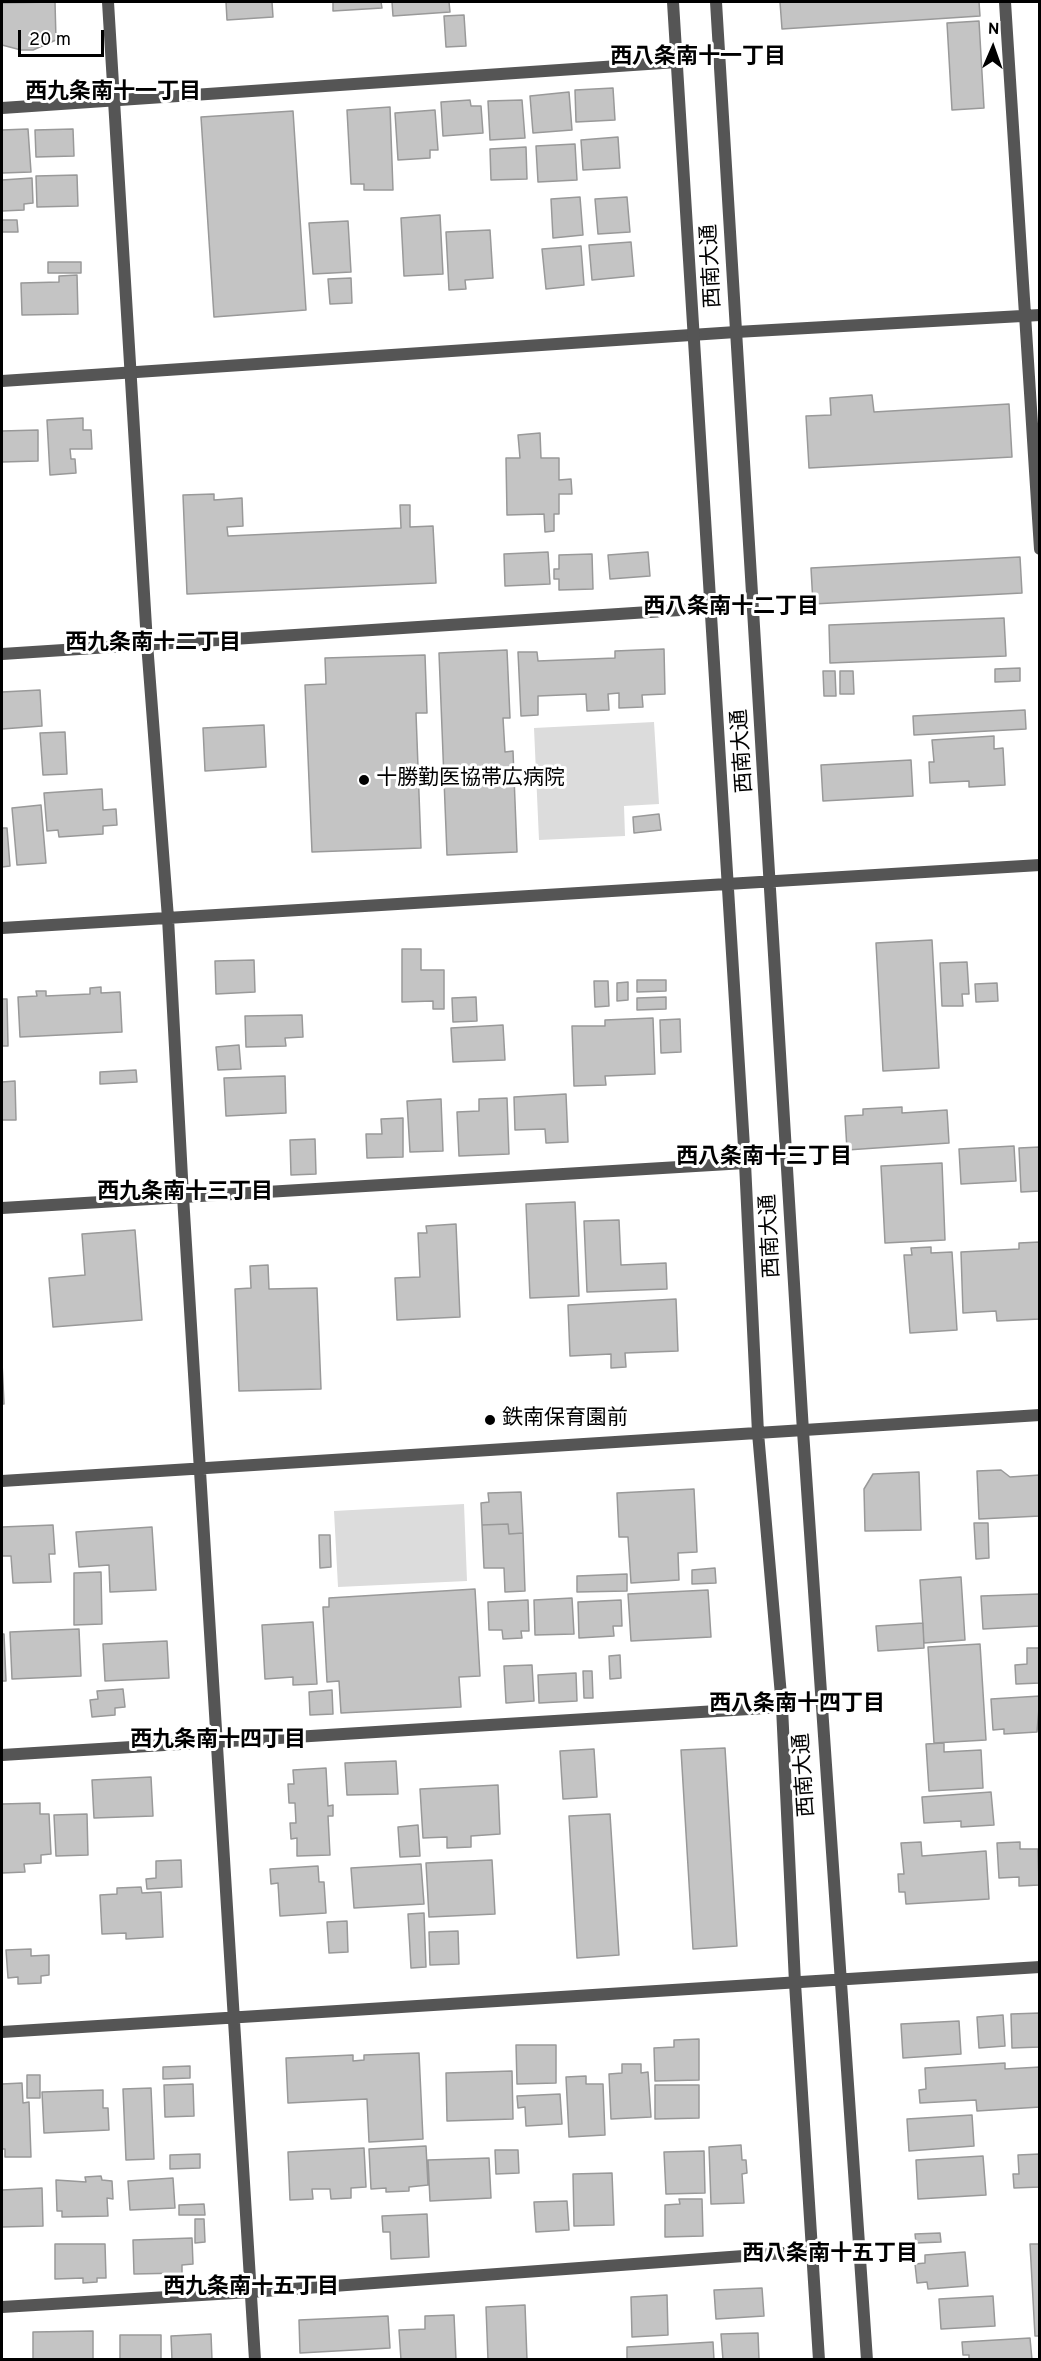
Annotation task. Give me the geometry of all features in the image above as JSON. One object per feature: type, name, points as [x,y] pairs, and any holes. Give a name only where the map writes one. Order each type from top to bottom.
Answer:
[{"type":"street","points":[[108,2],[133,373],[147,643],[168,918],[255,2360]]},
{"type":"street","name":"西南大通","points":[[673,2],[746,1163],[758,1433],[782,1707],[795,1983],[819,2360]]},
{"type":"street","name":"西南大通","points":[[716,2],[772,881],[803,1431],[839,1981],[867,2360]]},
{"type":"street","points":[[1005,2],[1040,549]]},
{"type":"street","points":[[2,108],[677,62]]},
{"type":"street","points":[[2,381],[736,332],[1040,315]]},
{"type":"street","points":[[2,654],[711,608]]},
{"type":"street","points":[[2,928],[1040,865]]},
{"type":"street","points":[[2,1208],[746,1163]]},
{"type":"street","points":[[2,1481],[1040,1415]]},
{"type":"street","points":[[2,1755],[782,1707]]},
{"type":"street","points":[[2,2032],[234,2016],[839,1981],[1040,1966]]},
{"type":"street","points":[[2,2307],[251,2292],[812,2251]]},
{"type":"shaded area","points":[[654,722],[659,804],[624,806],[625,836],[539,840],[534,728]]},
{"type":"shaded area","points":[[464,1504],[467,1581],[338,1587],[334,1511]]},
{"type":"building","points":[[55,2],[56,40],[33,50],[21,50],[2,45],[2,3]]},
{"type":"building","points":[[226,2],[272,2],[273,17],[227,20]]},
{"type":"building","points":[[333,2],[381,2],[382,8],[333,11]]},
{"type":"building","points":[[392,2],[449,2],[450,12],[393,16]]},
{"type":"building","points":[[780,2],[979,2],[980,16],[782,29]]},
{"type":"building","points":[[464,15],[466,46],[446,47],[444,16]]},
{"type":"building","points":[[979,21],[984,108],[952,110],[947,23]]},
{"type":"building","points":[[613,88],[615,120],[576,122],[575,90]]},
{"type":"building","points":[[569,92],[572,130],[533,133],[530,96]]},
{"type":"building","points":[[470,100],[471,106],[481,106],[483,133],[443,136],[441,102]]},
{"type":"building","points":[[522,100],[525,138],[490,140],[488,101]]},
{"type":"building","points":[[390,107],[393,190],[364,190],[364,184],[351,184],[347,110]]},
{"type":"building","points":[[435,110],[438,150],[430,150],[430,158],[398,160],[395,113]]},
{"type":"building","points":[[293,111],[306,310],[214,317],[201,117]]},
{"type":"building","points":[[28,129],[31,172],[2,173],[2,130]]},
{"type":"building","points":[[73,129],[74,156],[36,157],[35,130]]},
{"type":"building","points":[[618,137],[620,168],[583,170],[581,140]]},
{"type":"building","points":[[575,144],[577,180],[538,182],[536,146]]},
{"type":"building","points":[[526,147],[527,179],[491,180],[490,149]]},
{"type":"building","points":[[77,175],[78,206],[37,207],[36,176]]},
{"type":"building","points":[[32,178],[33,203],[24,204],[24,210],[2,211],[2,180]]},
{"type":"building","points":[[580,197],[583,235],[553,238],[551,199]]},
{"type":"building","points":[[627,197],[630,232],[598,234],[595,199]]},
{"type":"building","points":[[440,215],[443,274],[404,276],[401,218]]},
{"type":"building","points":[[2,220],[17,220],[18,232],[2,232]]},
{"type":"building","points":[[348,221],[351,272],[313,274],[309,223]]},
{"type":"building","points":[[490,230],[493,278],[465,280],[466,289],[449,290],[446,232]]},
{"type":"building","points":[[631,242],[634,276],[592,280],[589,245]]},
{"type":"building","points":[[581,246],[584,285],[546,289],[542,249]]},
{"type":"building","points":[[48,262],[81,262],[81,273],[48,273]]},
{"type":"building","points":[[77,275],[78,314],[22,315],[21,283],[59,282],[59,276]]},
{"type":"building","points":[[351,278],[352,303],[330,304],[328,279]]},
{"type":"building","points":[[872,395],[874,412],[1009,404],[1012,457],[809,468],[806,416],[831,415],[830,398]]},
{"type":"building","points":[[83,418],[83,430],[91,430],[92,449],[70,449],[71,459],[75,459],[76,473],[50,475],[47,420]]},
{"type":"building","points":[[38,430],[38,461],[2,462],[2,431]]},
{"type":"building","points":[[540,433],[541,458],[559,458],[559,480],[571,479],[572,494],[559,494],[559,514],[554,514],[554,531],[545,532],[544,514],[507,515],[506,458],[520,458],[518,435]]},
{"type":"building","points":[[214,494],[214,500],[242,498],[243,526],[227,527],[228,536],[401,528],[400,505],[410,505],[410,527],[433,526],[436,583],[187,594],[183,495]]},
{"type":"building","points":[[548,552],[550,584],[505,586],[504,554]]},
{"type":"building","points":[[648,552],[650,576],[610,579],[608,555]]},
{"type":"building","points":[[592,554],[593,589],[559,590],[559,579],[554,579],[554,569],[559,569],[559,555]]},
{"type":"building","points":[[1020,557],[1022,593],[813,604],[811,568]]},
{"type":"building","points":[[1004,618],[1006,656],[830,663],[829,625]]},
{"type":"building","points":[[664,649],[665,694],[642,695],[643,707],[619,708],[619,693],[608,694],[609,710],[587,711],[586,694],[538,696],[538,715],[521,716],[518,652],[537,652],[538,661],[615,658],[615,651]]},
{"type":"building","points":[[507,650],[510,718],[503,718],[505,752],[513,751],[517,852],[447,855],[439,653]]},
{"type":"building","name":"十勝勤医協帯広病院","points":[[425,655],[427,713],[416,713],[421,848],[312,852],[305,685],[326,684],[325,658]]},
{"type":"building","points":[[1020,668],[1020,681],[995,682],[995,669]]},
{"type":"building","points":[[823,671],[835,671],[836,696],[824,696]]},
{"type":"building","points":[[840,671],[853,671],[854,694],[840,694]]},
{"type":"building","points":[[40,690],[42,726],[2,729],[2,692]]},
{"type":"building","points":[[1025,710],[1026,729],[914,735],[913,716]]},
{"type":"building","points":[[264,725],[266,767],[205,771],[203,728]]},
{"type":"building","points":[[65,732],[67,774],[43,775],[40,733]]},
{"type":"building","points":[[994,736],[994,749],[1003,748],[1005,785],[969,787],[969,781],[930,783],[929,762],[934,762],[932,740]]},
{"type":"building","points":[[911,760],[913,796],[823,801],[821,765]]},
{"type":"building","points":[[102,789],[103,810],[116,809],[117,825],[103,826],[103,834],[59,837],[58,830],[47,831],[44,793]]},
{"type":"building","points":[[41,805],[46,863],[17,865],[12,808]]},
{"type":"building","points":[[659,814],[661,830],[634,833],[633,817]]},
{"type":"building","points":[[2,828],[7,828],[10,866],[2,867]]},
{"type":"building","points":[[932,940],[939,1068],[883,1071],[876,943]]},
{"type":"building","points":[[402,949],[421,949],[421,970],[444,970],[444,1009],[433,1009],[433,1001],[402,1002]]},
{"type":"building","points":[[254,960],[255,992],[216,994],[215,961]]},
{"type":"building","points":[[967,962],[969,994],[962,994],[963,1006],[942,1006],[940,963]]},
{"type":"building","points":[[637,980],[666,980],[666,991],[637,992]]},
{"type":"building","points":[[594,981],[608,981],[609,1006],[595,1007]]},
{"type":"building","points":[[628,982],[628,1000],[617,1001],[617,983]]},
{"type":"building","points":[[997,983],[998,1001],[976,1002],[975,984]]},
{"type":"building","points":[[101,987],[101,993],[120,992],[122,1032],[20,1037],[18,997],[37,996],[36,991],[46,991],[46,996],[90,994],[90,988]]},
{"type":"building","points":[[476,997],[477,1021],[453,1022],[452,998]]},
{"type":"building","points":[[666,997],[666,1009],[637,1010],[637,998]]},
{"type":"building","points":[[2,999],[7,999],[8,1046],[2,1046]]},
{"type":"building","points":[[302,1015],[303,1037],[285,1038],[286,1046],[246,1047],[245,1016]]},
{"type":"building","points":[[653,1018],[655,1074],[605,1076],[606,1085],[574,1086],[572,1026],[605,1026],[605,1020]]},
{"type":"building","points":[[680,1019],[681,1052],[661,1053],[660,1020]]},
{"type":"building","points":[[503,1025],[505,1060],[453,1062],[451,1028]]},
{"type":"building","points":[[239,1045],[241,1069],[218,1070],[216,1047]]},
{"type":"building","points":[[136,1070],[137,1082],[100,1084],[100,1072]]},
{"type":"building","points":[[285,1076],[286,1113],[226,1116],[224,1078]]},
{"type":"building","points":[[15,1081],[16,1120],[2,1120],[2,1082]]},
{"type":"building","points":[[566,1094],[568,1142],[546,1143],[545,1129],[515,1130],[514,1097]]},
{"type":"building","points":[[507,1098],[509,1154],[459,1156],[457,1112],[479,1111],[479,1099]]},
{"type":"building","points":[[441,1099],[443,1151],[410,1152],[407,1101]]},
{"type":"building","points":[[902,1107],[902,1113],[947,1110],[949,1143],[847,1150],[845,1116],[863,1115],[863,1109]]},
{"type":"building","points":[[403,1118],[403,1157],[367,1158],[366,1134],[382,1134],[381,1119]]},
{"type":"building","points":[[315,1139],[316,1174],[291,1175],[290,1140]]},
{"type":"building","points":[[1014,1146],[1016,1181],[961,1184],[959,1149]]},
{"type":"building","points":[[1040,1147],[1040,1191],[1021,1192],[1019,1148]]},
{"type":"building","points":[[942,1163],[945,1240],[885,1243],[881,1166]]},
{"type":"building","points":[[575,1202],[579,1296],[530,1298],[526,1204]]},
{"type":"building","points":[[619,1220],[621,1265],[666,1263],[667,1289],[587,1292],[584,1221]]},
{"type":"building","points":[[456,1224],[460,1317],[397,1320],[395,1278],[420,1277],[418,1233],[427,1233],[426,1226]]},
{"type":"building","points":[[135,1230],[142,1320],[53,1327],[49,1278],[85,1275],[82,1234]]},
{"type":"building","points":[[1040,1242],[1040,1319],[997,1321],[996,1311],[963,1313],[961,1252],[1019,1249],[1019,1243]]},
{"type":"building","points":[[931,1247],[931,1253],[952,1252],[957,1330],[910,1333],[904,1255],[912,1255],[911,1248]]},
{"type":"building","points":[[268,1265],[269,1289],[317,1288],[321,1389],[239,1391],[235,1289],[251,1288],[250,1266]]},
{"type":"building","points":[[676,1299],[678,1351],[625,1353],[626,1367],[611,1368],[611,1354],[570,1356],[568,1305]]},
{"type":"building","points":[[2,1362],[4,1404],[2,1404]]},
{"type":"building","points":[[1001,1470],[1010,1477],[1040,1475],[1040,1516],[979,1519],[977,1471]]},
{"type":"building","points":[[919,1472],[921,1530],[865,1531],[864,1489],[873,1474]]},
{"type":"building","points":[[694,1489],[697,1552],[678,1553],[679,1580],[631,1583],[628,1537],[619,1537],[617,1493]]},
{"type":"building","points":[[521,1492],[523,1533],[509,1534],[508,1524],[482,1525],[481,1503],[489,1502],[488,1493]]},
{"type":"building","points":[[974,1523],[988,1523],[989,1558],[976,1559]]},
{"type":"building","points":[[508,1524],[509,1534],[523,1533],[525,1591],[505,1592],[504,1568],[484,1568],[482,1525]]},
{"type":"building","points":[[53,1525],[55,1554],[49,1554],[51,1582],[13,1583],[11,1556],[2,1556],[2,1527]]},
{"type":"building","points":[[152,1527],[156,1590],[110,1592],[109,1565],[79,1567],[76,1532]]},
{"type":"building","points":[[319,1535],[330,1535],[331,1567],[320,1568]]},
{"type":"building","points":[[715,1568],[716,1583],[692,1584],[692,1570]]},
{"type":"building","points":[[101,1572],[102,1624],[74,1625],[74,1573]]},
{"type":"building","points":[[627,1574],[627,1591],[577,1592],[577,1576]]},
{"type":"building","points":[[961,1577],[965,1640],[924,1643],[920,1580]]},
{"type":"building","points":[[475,1589],[480,1676],[459,1677],[461,1707],[341,1713],[339,1681],[327,1682],[323,1607],[329,1607],[329,1598]]},
{"type":"building","points":[[708,1590],[711,1637],[631,1641],[628,1594]]},
{"type":"building","points":[[1040,1594],[1040,1626],[983,1629],[981,1596]]},
{"type":"building","points":[[572,1598],[574,1634],[535,1635],[534,1600]]},
{"type":"building","points":[[528,1600],[529,1631],[521,1631],[522,1638],[503,1639],[502,1630],[489,1630],[488,1602]]},
{"type":"building","points":[[621,1600],[622,1626],[613,1626],[614,1636],[579,1638],[578,1602]]},
{"type":"building","points":[[313,1622],[317,1684],[293,1685],[293,1677],[265,1679],[262,1625]]},
{"type":"building","points":[[923,1623],[924,1648],[878,1651],[876,1626]]},
{"type":"building","points":[[79,1629],[81,1676],[12,1679],[10,1632]]},
{"type":"building","points":[[2,1634],[4,1634],[6,1681],[2,1681]]},
{"type":"building","points":[[167,1641],[169,1678],[105,1681],[103,1644]]},
{"type":"building","points":[[980,1644],[986,1740],[934,1743],[928,1647]]},
{"type":"building","points":[[1027,1648],[1040,1648],[1040,1683],[1016,1684],[1015,1665],[1027,1664]]},
{"type":"building","points":[[620,1655],[621,1678],[610,1679],[609,1656]]},
{"type":"building","points":[[532,1665],[534,1701],[506,1703],[504,1666]]},
{"type":"building","points":[[583,1671],[592,1671],[593,1698],[584,1698]]},
{"type":"building","points":[[576,1673],[577,1701],[539,1703],[538,1675]]},
{"type":"building","points":[[123,1689],[125,1707],[115,1708],[115,1715],[92,1717],[90,1700],[98,1699],[97,1691]]},
{"type":"building","points":[[332,1690],[333,1714],[310,1715],[309,1692]]},
{"type":"building","points":[[1040,1696],[1037,1732],[1004,1734],[1004,1729],[993,1730],[991,1699]]},
{"type":"building","points":[[944,1743],[944,1752],[981,1750],[983,1788],[929,1791],[926,1744]]},
{"type":"building","points":[[725,1748],[737,1946],[693,1949],[681,1750]]},
{"type":"building","points":[[594,1749],[597,1797],[563,1799],[560,1751]]},
{"type":"building","points":[[396,1761],[398,1794],[347,1795],[345,1763]]},
{"type":"building","points":[[326,1768],[328,1806],[333,1805],[333,1816],[328,1816],[330,1855],[297,1856],[297,1838],[291,1839],[290,1823],[296,1823],[295,1803],[289,1803],[288,1784],[294,1784],[293,1770]]},
{"type":"building","points":[[151,1777],[153,1816],[94,1818],[92,1780]]},
{"type":"building","points":[[498,1785],[500,1834],[471,1836],[471,1847],[447,1848],[447,1837],[423,1838],[420,1789]]},
{"type":"building","points":[[991,1792],[994,1825],[961,1827],[961,1821],[924,1823],[922,1797]]},
{"type":"building","points":[[40,1803],[40,1814],[49,1814],[51,1854],[41,1855],[41,1863],[24,1864],[25,1872],[2,1873],[2,1804]]},
{"type":"building","points":[[87,1814],[88,1855],[56,1856],[54,1815]]},
{"type":"building","points":[[610,1814],[619,1955],[577,1958],[569,1816]]},
{"type":"building","points":[[418,1825],[420,1856],[400,1857],[398,1827]]},
{"type":"building","points":[[921,1842],[922,1856],[986,1851],[989,1899],[906,1904],[905,1892],[899,1892],[898,1874],[904,1874],[901,1843]]},
{"type":"building","points":[[1020,1842],[1020,1849],[1038,1849],[1039,1885],[1019,1886],[1019,1877],[999,1878],[997,1843]]},
{"type":"building","points":[[181,1860],[182,1887],[147,1889],[146,1879],[156,1878],[156,1861]]},
{"type":"building","points":[[492,1860],[495,1914],[429,1917],[426,1863]]},
{"type":"building","points":[[421,1864],[424,1904],[354,1908],[351,1868]]},
{"type":"building","points":[[318,1866],[319,1882],[324,1882],[326,1913],[280,1916],[278,1883],[271,1884],[270,1869]]},
{"type":"building","points":[[141,1887],[142,1893],[161,1892],[163,1937],[126,1939],[126,1933],[102,1934],[100,1895],[117,1894],[117,1888]]},
{"type":"building","points":[[424,1913],[426,1967],[411,1968],[408,1914]]},
{"type":"building","points":[[347,1921],[348,1952],[329,1953],[327,1922]]},
{"type":"building","points":[[458,1931],[459,1964],[430,1965],[429,1932]]},
{"type":"building","points":[[31,1949],[31,1956],[49,1955],[49,1975],[41,1976],[41,1983],[18,1984],[18,1977],[8,1978],[6,1950]]},
{"type":"building","points":[[1040,2013],[1040,2047],[1012,2048],[1011,2014]]},
{"type":"building","points":[[1003,2015],[1005,2046],[979,2048],[977,2017]]},
{"type":"building","points":[[959,2021],[961,2054],[903,2058],[901,2024]]},
{"type":"building","points":[[699,2039],[699,2080],[655,2081],[654,2048],[674,2047],[674,2040]]},
{"type":"building","points":[[516,2045],[556,2045],[556,2083],[517,2084]]},
{"type":"building","points":[[419,2053],[423,2139],[369,2142],[367,2099],[288,2103],[286,2058],[353,2055],[353,2061],[364,2060],[364,2055]]},
{"type":"building","points":[[1005,2063],[1005,2069],[1040,2067],[1040,2107],[977,2111],[976,2100],[920,2103],[919,2090],[926,2089],[925,2068]]},
{"type":"building","points":[[622,2064],[641,2064],[641,2073],[648,2072],[651,2117],[611,2119],[609,2074],[622,2073]]},
{"type":"building","points":[[190,2066],[190,2078],[163,2079],[163,2067]]},
{"type":"building","points":[[512,2071],[513,2119],[447,2121],[446,2073]]},
{"type":"building","points":[[27,2075],[40,2075],[40,2098],[27,2098]]},
{"type":"building","points":[[586,2076],[586,2084],[603,2084],[605,2135],[569,2137],[566,2077]]},
{"type":"building","points":[[22,2083],[23,2103],[29,2102],[31,2157],[5,2157],[5,2149],[2,2149],[2,2084]]},
{"type":"building","points":[[193,2084],[194,2116],[165,2117],[164,2085]]},
{"type":"building","points":[[655,2085],[699,2085],[699,2118],[655,2119]]},
{"type":"building","points":[[151,2088],[154,2159],[126,2160],[123,2089]]},
{"type":"building","points":[[103,2090],[103,2108],[108,2108],[109,2130],[44,2133],[42,2092]]},
{"type":"building","points":[[560,2094],[562,2124],[526,2126],[525,2107],[518,2108],[517,2096]]},
{"type":"building","points":[[972,2115],[974,2146],[909,2151],[907,2119]]},
{"type":"building","points":[[741,2145],[742,2160],[746,2160],[747,2173],[742,2174],[744,2203],[711,2204],[709,2147]]},
{"type":"building","points":[[426,2146],[428,2185],[409,2187],[409,2191],[386,2192],[386,2188],[371,2189],[369,2149]]},
{"type":"building","points":[[364,2148],[366,2187],[351,2188],[351,2198],[331,2199],[330,2189],[312,2189],[313,2199],[290,2200],[288,2152]]},
{"type":"building","points":[[495,2150],[518,2150],[519,2173],[496,2174]]},
{"type":"building","points":[[704,2151],[705,2193],[666,2194],[664,2152]]},
{"type":"building","points":[[200,2154],[200,2168],[170,2169],[170,2155]]},
{"type":"building","points":[[1040,2154],[1040,2187],[1014,2188],[1013,2174],[1019,2174],[1018,2155]]},
{"type":"building","points":[[983,2156],[986,2195],[918,2199],[916,2160]]},
{"type":"building","points":[[489,2158],[491,2198],[430,2201],[428,2160]]},
{"type":"building","points":[[612,2173],[614,2225],[574,2226],[573,2174]]},
{"type":"building","points":[[101,2176],[102,2180],[112,2181],[113,2199],[107,2198],[108,2216],[62,2217],[62,2211],[57,2211],[56,2180],[86,2182],[85,2177]]},
{"type":"building","points":[[173,2178],[175,2208],[130,2210],[128,2181]]},
{"type":"building","points":[[42,2188],[43,2226],[2,2227],[2,2190]]},
{"type":"building","points":[[679,2199],[702,2199],[703,2236],[665,2237],[665,2205],[680,2204]]},
{"type":"building","points":[[567,2201],[569,2230],[536,2232],[534,2202]]},
{"type":"building","points":[[204,2204],[205,2215],[179,2215],[179,2205]]},
{"type":"building","points":[[427,2214],[429,2257],[391,2259],[390,2232],[383,2232],[382,2216]]},
{"type":"building","points":[[195,2219],[204,2219],[205,2242],[195,2243]]},
{"type":"building","points":[[940,2233],[941,2242],[916,2243],[915,2234]]},
{"type":"building","points":[[192,2238],[193,2264],[182,2265],[182,2273],[134,2274],[133,2240]]},
{"type":"building","points":[[55,2244],[105,2244],[106,2278],[97,2278],[97,2282],[83,2283],[83,2278],[55,2279]]},
{"type":"building","points":[[1030,2244],[1040,2244],[1040,2336],[1035,2336]]},
{"type":"building","points":[[965,2252],[968,2286],[928,2289],[927,2282],[917,2283],[915,2264],[925,2263],[925,2255]]},
{"type":"building","points":[[762,2288],[764,2316],[716,2319],[714,2290]]},
{"type":"building","points":[[667,2295],[668,2335],[632,2337],[631,2297]]},
{"type":"building","points":[[993,2296],[995,2326],[941,2329],[939,2299]]},
{"type":"building","points":[[525,2305],[527,2360],[488,2360],[486,2307]]},
{"type":"building","points":[[454,2315],[456,2360],[401,2360],[399,2330],[425,2329],[425,2316]]},
{"type":"building","points":[[388,2316],[390,2348],[300,2353],[299,2320]]},
{"type":"building","points":[[93,2331],[93,2360],[33,2360],[33,2332]]},
{"type":"building","points":[[758,2333],[759,2360],[723,2360],[721,2334]]},
{"type":"building","points":[[211,2334],[212,2360],[172,2360],[171,2336]]},
{"type":"building","points":[[120,2335],[161,2335],[161,2360],[120,2360]]},
{"type":"building","points":[[1030,2338],[1032,2360],[969,2360],[969,2355],[963,2355],[962,2342]]},
{"type":"building","points":[[713,2342],[714,2360],[627,2360],[627,2347]]},
{"type":"place","name":"十勝勤医協帯広病院","points":[[364,780]]},
{"type":"place","name":"鉄南保育園前","points":[[490,1420]]},
{"type":"district","name":"西八条南十一丁目","points":[[698,59]]},
{"type":"district","name":"西九条南十一丁目","points":[[113,94]]},
{"type":"district","name":"西八条南十二丁目","points":[[731,609]]},
{"type":"district","name":"西九条南十二丁目","points":[[153,645]]},
{"type":"district","name":"西八条南十三丁目","points":[[764,1159]]},
{"type":"district","name":"西九条南十三丁目","points":[[185,1194]]},
{"type":"district","name":"西八条南十四丁目","points":[[797,1706]]},
{"type":"district","name":"西九条南十四丁目","points":[[218,1742]]},
{"type":"district","name":"西八条南十五丁目","points":[[830,2256]]},
{"type":"district","name":"西九条南十五丁目","points":[[251,2289]]}]
